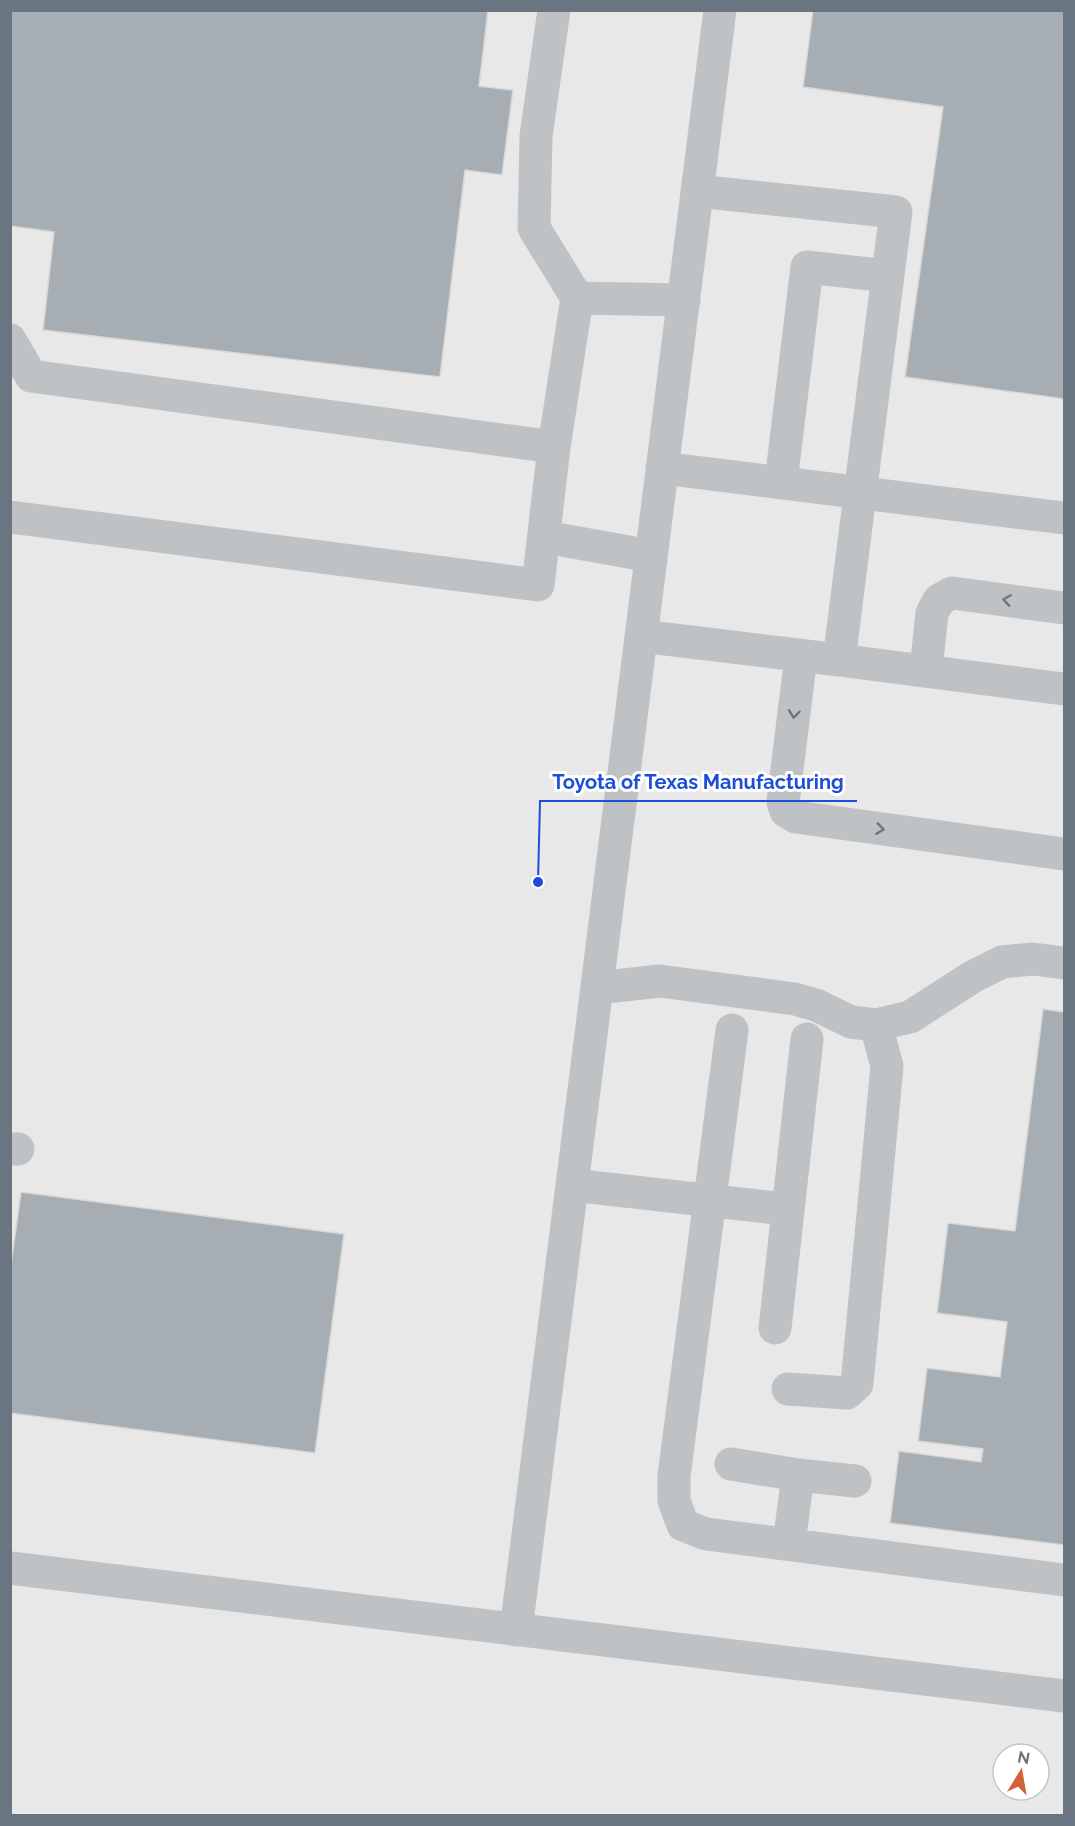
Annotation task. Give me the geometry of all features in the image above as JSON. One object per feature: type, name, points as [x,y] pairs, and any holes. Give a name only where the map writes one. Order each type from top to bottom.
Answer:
[{"type":"lane","points":[[10,518],[538,585],[554,447],[577,298],[534,228],[536,136],[554,10]]},
{"type":"lane","points":[[516,1630],[720,10]]},
{"type":"lane","points":[[697,191],[896,212],[839,660]]},
{"type":"lane","points":[[782,482],[807,267],[888,276]]},
{"type":"lane","points":[[577,298],[684,300]]},
{"type":"lane","points":[[10,340],[31,376],[554,447]]},
{"type":"lane","points":[[662,468],[1065,518]]},
{"type":"lane","points":[[545,537],[651,556]]},
{"type":"lane","points":[[926,670],[932,613],[939,600],[952,593],[1065,608]]},
{"type":"lane","points":[[641,636],[1065,688]]},
{"type":"lane","points":[[801,656],[783,802],[786,811],[796,817],[1065,854]]},
{"type":"lane","points":[[597,988],[660,981],[783,997],[816,1005],[851,1022],[876,1025],[910,1017],[974,976],[1002,962],[1033,959],[1065,963]]},
{"type":"lane","points":[[788,1389],[847,1393],[857,1384],[887,1066],[876,1025]]},
{"type":"lane","points":[[732,1030],[674,1476],[674,1501],[683,1525],[706,1534],[1065,1580]]},
{"type":"lane","points":[[775,1328],[786,1209],[807,1039]]},
{"type":"lane","points":[[572,1185],[786,1209]]},
{"type":"lane","points":[[731,1464],[855,1481]]},
{"type":"lane","points":[[789,1544],[798,1475]]},
{"type":"lane","points":[[10,1568],[1065,1696]]},
{"type":"shaded area","points":[[11,11],[1064,11],[1064,1815],[11,1816]]},
{"type":"building","points":[[10,10],[488,10],[479,86],[513,90],[502,175],[465,170],[440,377],[43,330],[54,232],[10,226]]},
{"type":"building","points":[[813,10],[1064,10],[1064,399],[905,377],[943,107],[803,87]]},
{"type":"building","points":[[1043,1009],[1064,1012],[1064,1545],[890,1523],[899,1451],[981,1462],[983,1449],[918,1441],[927,1368],[1000,1377],[1007,1322],[937,1313],[948,1223],[1015,1231]]},
{"type":"building","points":[[21,1192],[344,1234],[315,1453],[10,1413],[10,1272]]},
{"type":"place","name":"Toyota of Texas Manufacturing","points":[[538,882]]}]
